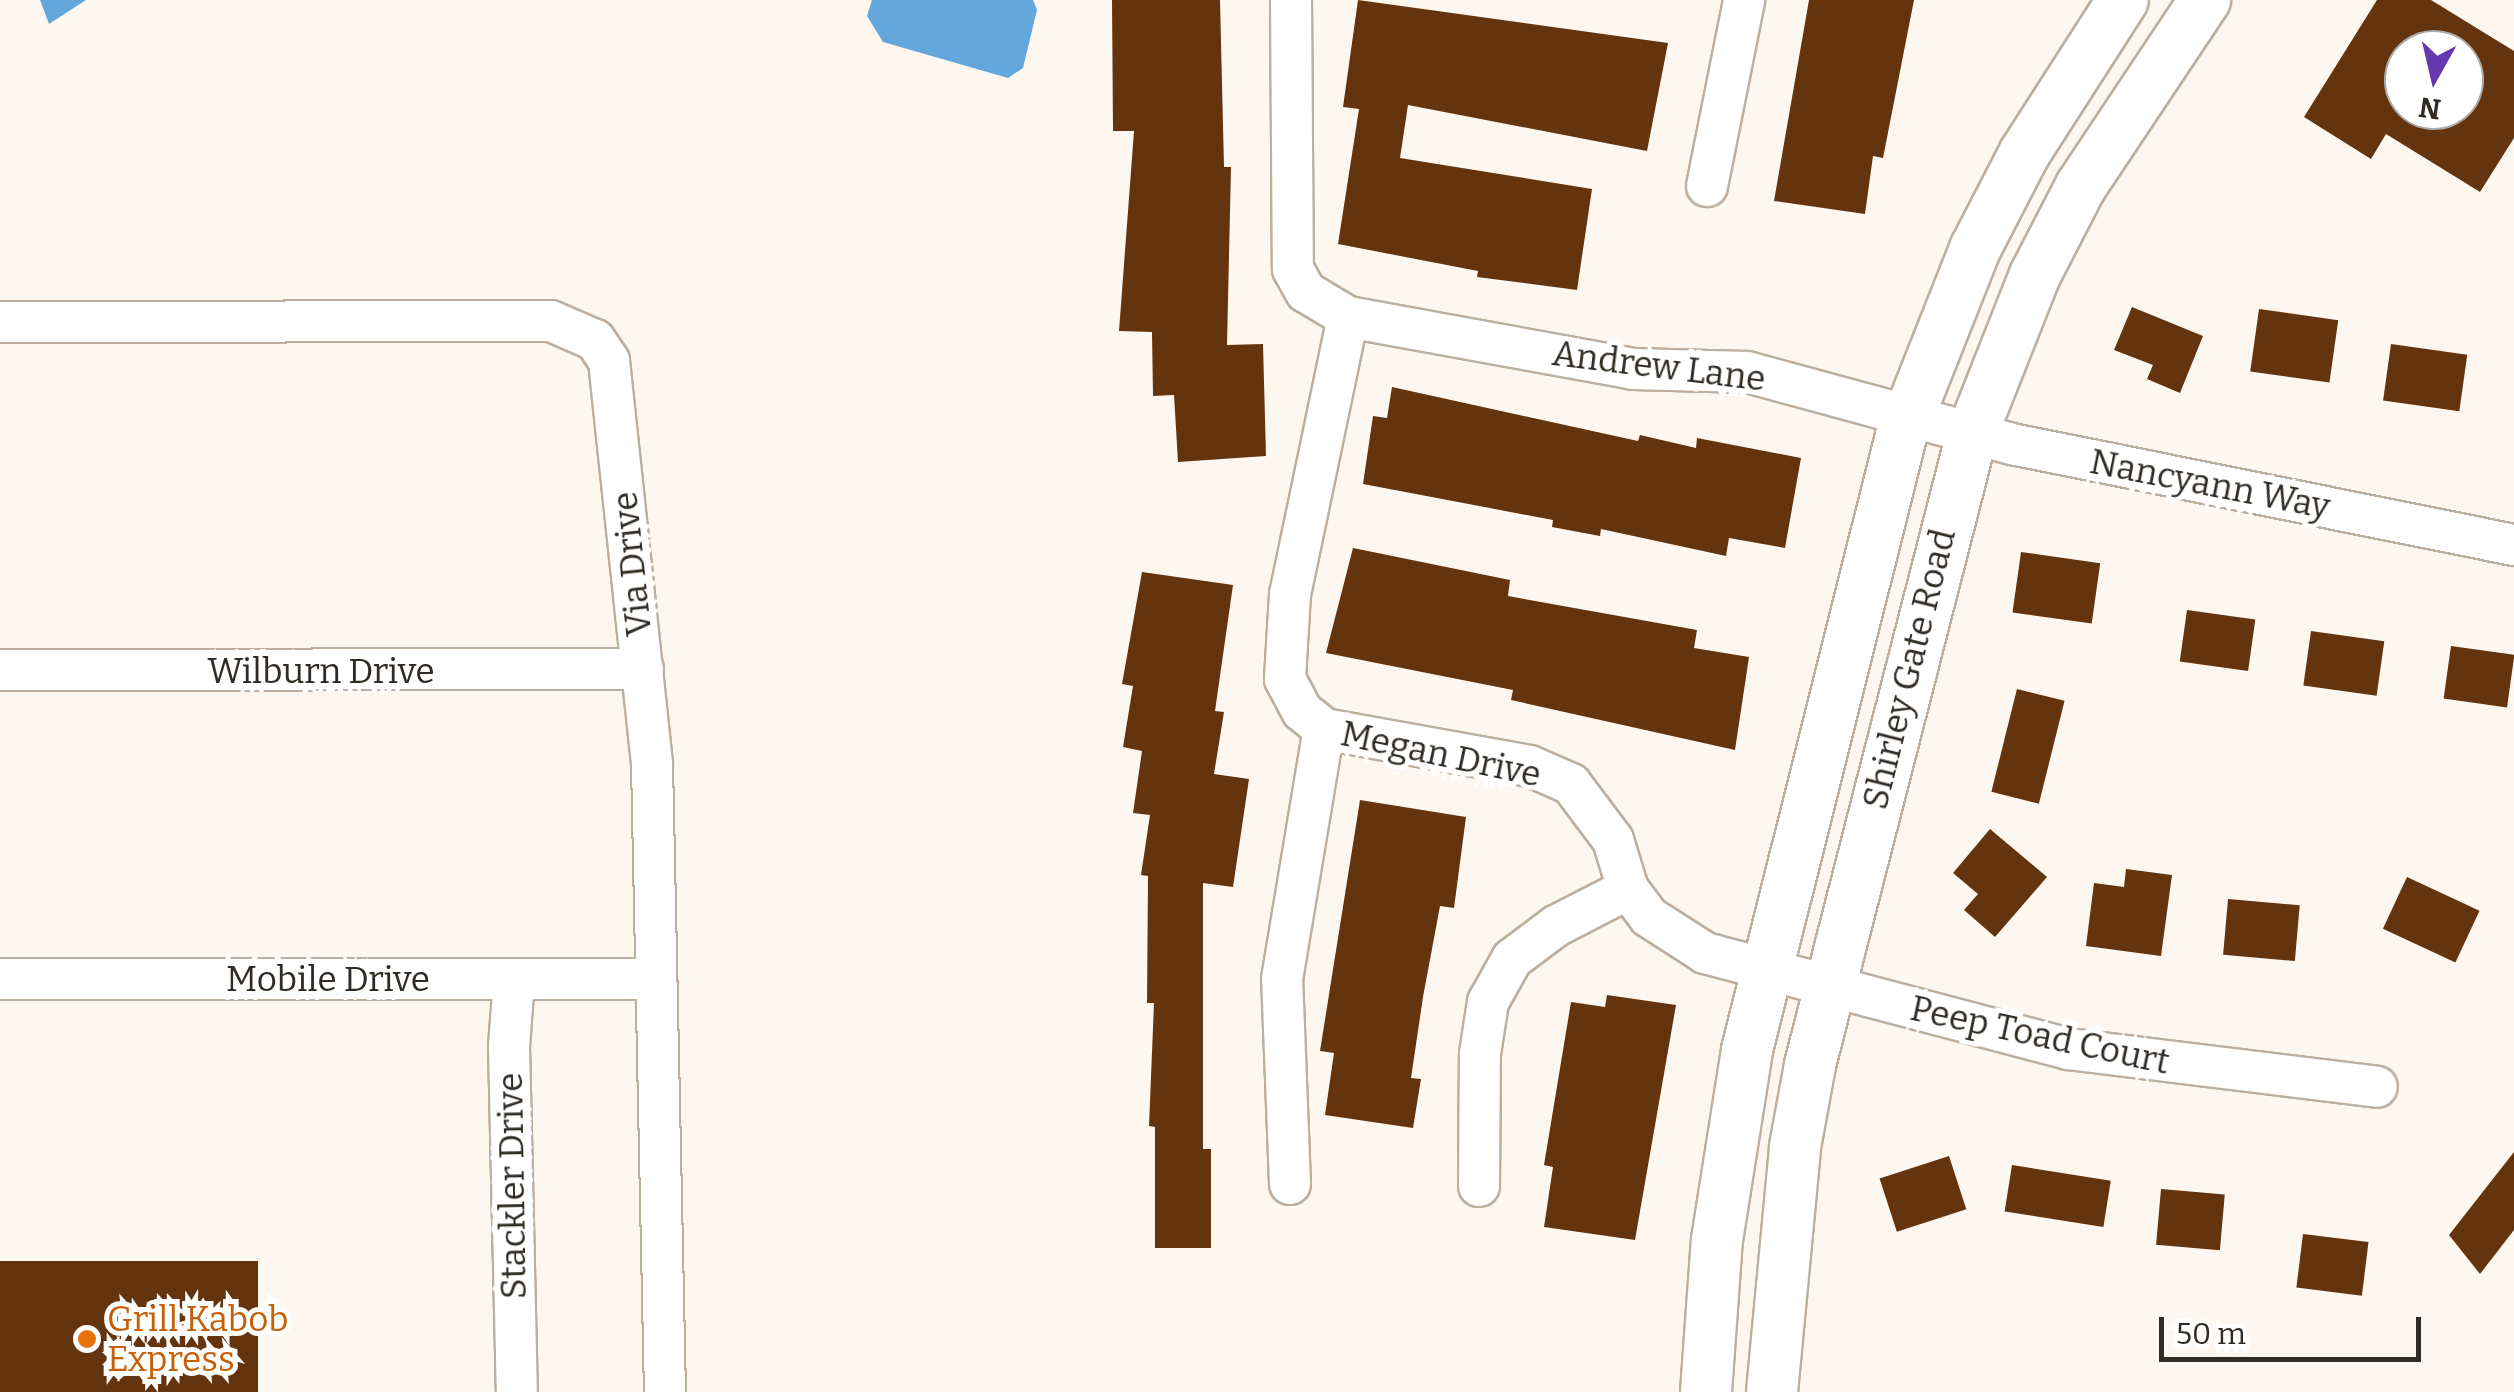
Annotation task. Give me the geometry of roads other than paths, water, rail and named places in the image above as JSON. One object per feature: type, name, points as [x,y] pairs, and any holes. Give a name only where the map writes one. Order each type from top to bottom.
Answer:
[{"type":"main road","name":"Shirley Gate Road","points":[[1706,1392],[1731,1137],[1765,973],[1908,417],[1976,247],[2024,154],[2123,0]]},
{"type":"main road","name":"Shirley Gate Road","points":[[1772,1392],[1795,1147],[1830,990],[1972,434],[2036,275],[2081,186],[2205,0]]},
{"type":"street","name":"Andrew Lane","points":[[1290,0],[1294,268],[1306,292],[1348,317],[1633,370],[1747,372],[1908,417]]},
{"type":"street","points":[[1706,186],[1738,1]]},
{"type":"street","points":[[1290,1184],[1282,979],[1324,729],[1302,711],[1285,679],[1288,628],[1348,317]]},
{"type":"street","name":"Via Drive","points":[[0,322],[550,320],[575,326],[595,340],[614,380],[652,763],[665,1392]]},
{"type":"street","name":"Nancyann Way","points":[[1908,417],[1972,434],[2514,545]]},
{"type":"street","name":"Wilburn Drive","points":[[0,670],[643,669]]},
{"type":"street","name":"Megan Drive","points":[[1324,729],[1530,766],[1571,784],[1613,840],[1628,889],[1671,935],[1765,973]]},
{"type":"street","points":[[1479,1186],[1480,1054],[1488,1002],[1512,959],[1556,926],[1628,889]]},
{"type":"street","name":"Peep Toad Court","points":[[1765,973],[2069,1049],[2377,1086]]},
{"type":"street","name":"Mobile Drive","points":[[0,979],[655,979]]},
{"type":"street","name":"Stackler Drive","points":[[514,980],[509,1046],[517,1392]]},
{"type":"water","points":[[40,0],[86,0],[49,24]]},
{"type":"water","points":[[872,0],[1033,0],[1037,10],[1023,68],[1008,78],[883,42],[867,16]]},
{"type":"place","name":"Grill Kabob Express","points":[[87,1339]]}]
